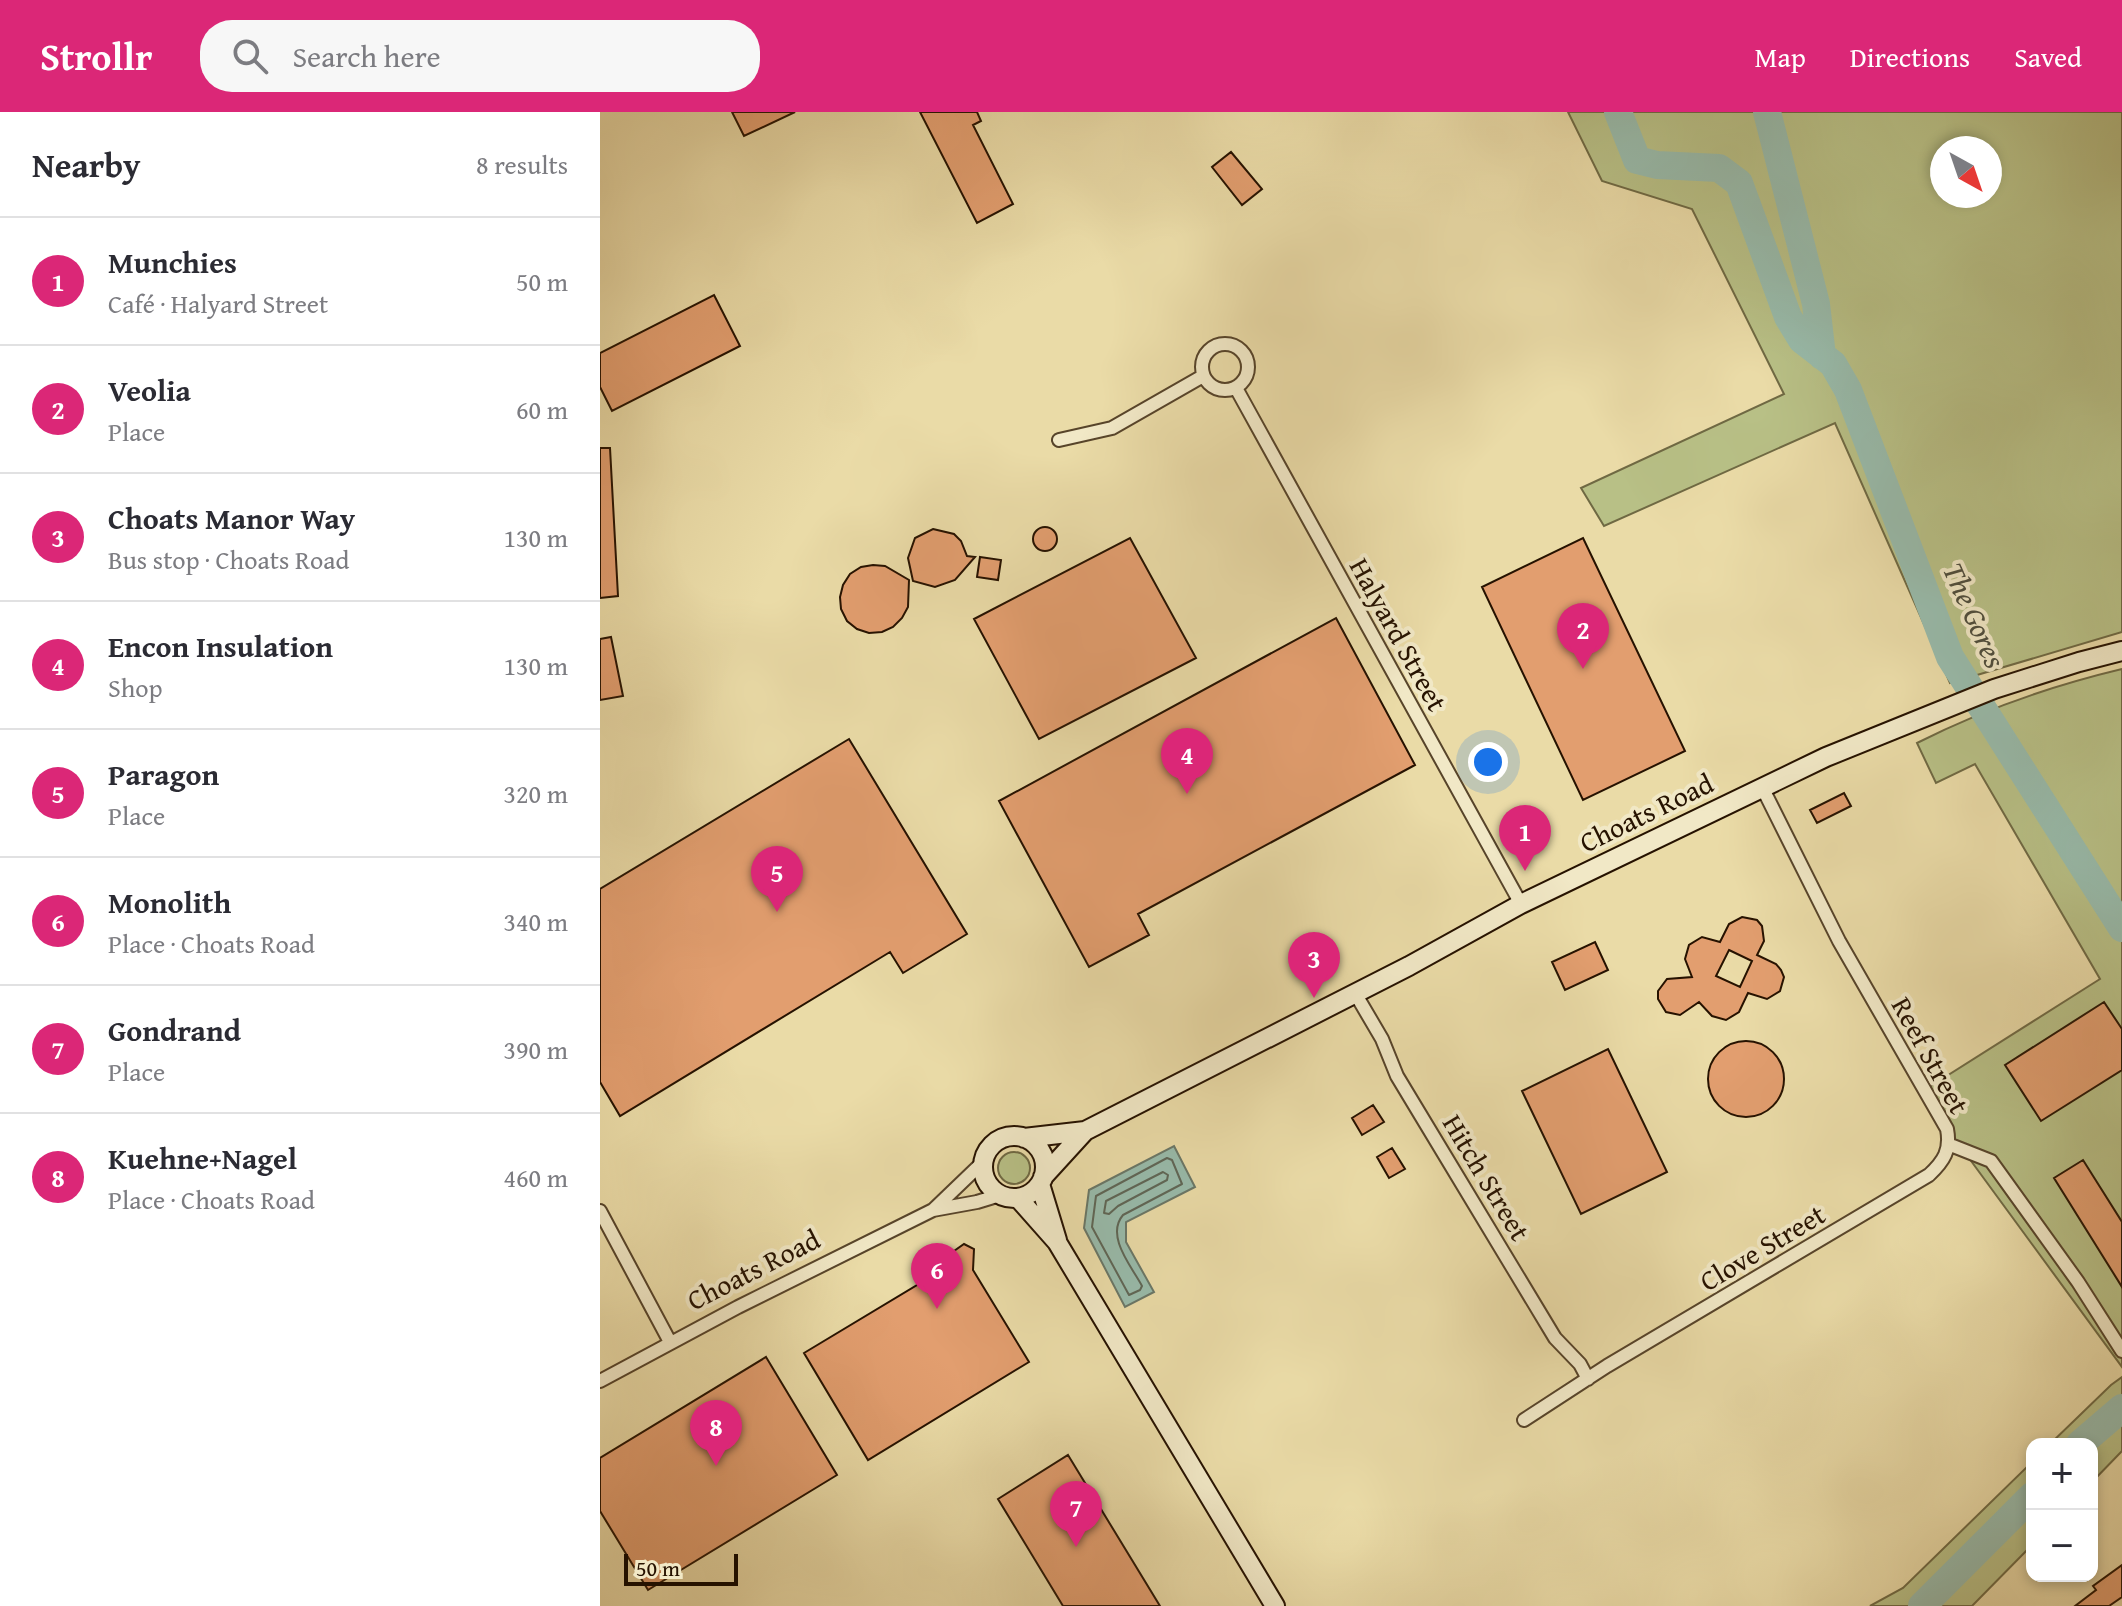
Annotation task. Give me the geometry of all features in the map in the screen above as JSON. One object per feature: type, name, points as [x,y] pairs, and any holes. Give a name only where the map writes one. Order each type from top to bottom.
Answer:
[{"type":"street","points":[[1213,340],[1236,347],[1246,357],[1248,371],[1236,388],[1213,388],[1203,376],[1202,362],[1213,340]]},
{"type":"street","points":[[1059,440],[1112,428],[1203,376]]},
{"type":"street","name":"Halyard Street","points":[[1236,388],[1521,904]]},
{"type":"street","name":"Choats Road","points":[[1024,1138],[1085,1131],[1521,904],[1826,757],[1994,689],[2122,651]]},
{"type":"street","name":"Reef Street","points":[[1762,787],[1839,941],[1947,1129],[1948,1144],[1991,1161],[2078,1282],[2122,1351]]},
{"type":"street","name":"Hitch Street","points":[[1355,993],[1382,1039],[1397,1076],[1555,1338],[1580,1364],[1588,1379]]},
{"type":"street","name":"Choats Road","points":[[1041,1180],[1085,1131]]},
{"type":"street","points":[[1057,1242],[1041,1180],[1044,1161],[1041,1153],[1024,1138],[1000,1139],[992,1145],[983,1162],[986,1181],[1009,1196],[1057,1242],[1275,1606]]},
{"type":"street","name":"Clove Street","points":[[1524,1420],[1929,1175],[1945,1158],[1948,1144]]},
{"type":"street","name":"Choats Road","points":[[933,1210],[983,1162]]},
{"type":"street","points":[[1009,1196],[1028,1194],[1041,1180]]},
{"type":"street","name":"Choats Road","points":[[600,1381],[670,1342],[933,1210],[1009,1196]]},
{"type":"street","points":[[600,1211],[670,1342]]},
{"type":"green space","points":[[1568,112],[2122,112],[2122,632],[1950,683],[1835,423],[1604,526],[1581,488],[1784,394],[1692,209],[1602,181]]},
{"type":"green space","points":[[2122,669],[2122,1367],[1923,1091],[2100,979],[1975,764],[1936,783],[1917,743],[2017,700]]},
{"type":"green space","points":[[1014,1152],[1025,1157],[1030,1168],[1025,1179],[1014,1184],[1003,1179],[998,1168],[1003,1157]]},
{"type":"green space","points":[[2122,1377],[2122,1451],[2098,1476],[2098,1438],[2056,1438]]},
{"type":"green space","points":[[2026,1468],[2026,1551],[1972,1606],[1870,1606],[1903,1588]]},
{"type":"water","points":[[1174,1146],[1195,1187],[1126,1222],[1126,1242],[1154,1292],[1125,1307],[1084,1228],[1089,1190]]},
{"type":"building","points":[[732,112],[795,112],[744,136]]},
{"type":"building","points":[[920,112],[977,112],[981,121],[973,125],[1013,204],[977,223]]},
{"type":"building","points":[[1231,152],[1262,189],[1242,205],[1212,167]]},
{"type":"building","points":[[714,295],[740,346],[612,411],[600,387],[600,353]]},
{"type":"building","points":[[600,448],[610,448],[618,596],[600,598]]},
{"type":"building","points":[[1045,527],[1056,534],[1057,539],[1050,550],[1045,551],[1034,544],[1033,539],[1040,528]]},
{"type":"building","points":[[933,529],[954,534],[961,541],[967,556],[975,557],[955,580],[935,587],[913,581],[908,558],[915,538]]},
{"type":"building","points":[[1130,538],[1196,658],[1039,739],[974,619]]},
{"type":"building","points":[[1583,538],[1685,751],[1583,800],[1482,587]]},
{"type":"building","points":[[980,557],[1001,560],[998,580],[977,577]]},
{"type":"building","points":[[885,566],[909,580],[908,607],[893,627],[869,633],[847,621],[840,597],[850,574],[861,567]]},
{"type":"building","points":[[1336,618],[1415,765],[1138,914],[1149,935],[1089,967],[999,801]]},
{"type":"building","points":[[611,637],[623,696],[600,700],[600,639]]},
{"type":"building","points":[[849,739],[967,934],[903,973],[890,952],[620,1116],[600,1082],[600,889]]},
{"type":"building","points":[[1844,793],[1851,806],[1817,823],[1810,810]]},
{"type":"building","points":[[1742,917],[1757,920],[1762,926],[1764,941],[1757,955],[1776,964],[1781,970],[1784,977],[1780,991],[1767,999],[1748,993],[1739,1012],[1726,1020],[1712,1016],[1699,1002],[1680,1015],[1666,1012],[1658,999],[1658,991],[1667,979],[1692,977],[1685,959],[1689,945],[1702,937],[1720,942],[1729,924]],"holes":[[[1729,950],[1752,961],[1740,987],[1716,976]]]},
{"type":"building","points":[[1595,942],[1608,970],[1565,990],[1552,962]]},
{"type":"building","points":[[2104,1002],[2122,1029],[2122,1070],[2041,1121],[2005,1065]]},
{"type":"building","points":[[1739,1041],[1753,1041],[1767,1047],[1778,1058],[1784,1079],[1781,1094],[1773,1106],[1753,1117],[1739,1117],[1725,1111],[1714,1100],[1708,1086],[1708,1072],[1714,1058],[1725,1047]]},
{"type":"building","points":[[1608,1049],[1667,1172],[1581,1214],[1522,1091]]},
{"type":"building","points":[[1373,1105],[1384,1122],[1362,1135],[1352,1118]]},
{"type":"building","points":[[1392,1148],[1405,1169],[1389,1178],[1377,1157]]},
{"type":"building","points":[[2083,1160],[2122,1222],[2122,1287],[2054,1178]]},
{"type":"building","points":[[964,1244],[974,1249],[973,1270],[1029,1362],[868,1460],[804,1353],[952,1264],[954,1251]]},
{"type":"building","points":[[766,1357],[837,1475],[648,1590],[600,1511],[600,1458]]},
{"type":"building","points":[[1068,1455],[1160,1606],[1063,1606],[998,1499]]},
{"type":"building","points":[[2122,1565],[2122,1597],[2109,1606],[2075,1606],[2096,1590],[2093,1586]]},
{"type":"waterway","name":"The Gores","points":[[1618,112],[1637,160],[1657,165],[1719,168],[1739,183],[1788,317],[1802,340],[1833,364],[1848,390],[1950,657],[2122,928]]},
{"type":"waterway","name":"The Gores","points":[[1767,112],[1816,304],[1822,356]]},
{"type":"waterway","name":"The Gores","points":[[2087,1438],[2122,1408]]},
{"type":"waterway","name":"The Gores","points":[[1922,1606],[2026,1502]]},
{"type":"place","name":"Veolia","points":[[1583,669]]},
{"type":"place","name":"Encon Insulation","points":[[1187,794]]},
{"type":"place","name":"Munchies","points":[[1525,871]]},
{"type":"place","name":"Paragon","points":[[777,912]]},
{"type":"place","name":"Choats Manor Way","points":[[1314,998]]},
{"type":"place","name":"Monolith","points":[[937,1309]]},
{"type":"place","name":"Kuehne+Nagel","points":[[716,1466]]},
{"type":"place","name":"Gondrand","points":[[1076,1547]]}]
